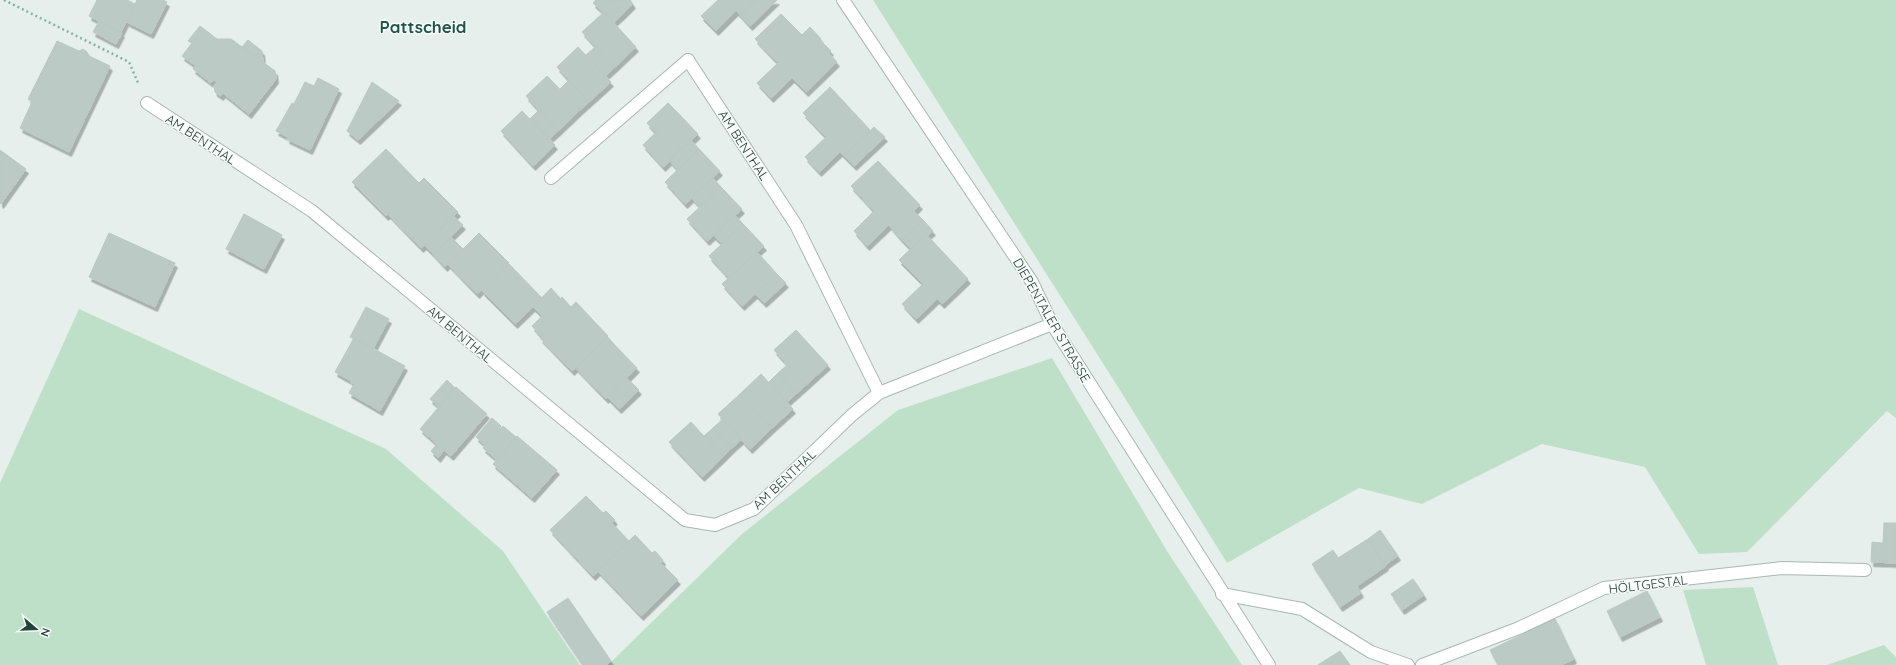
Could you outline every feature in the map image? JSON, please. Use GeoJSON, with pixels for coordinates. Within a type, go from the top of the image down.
{"type":"FeatureCollection","features":[{"type":"Feature","properties":{"kind":"street","name":"DIEPENTALER STRASSE"},"geometry":{"type":"LineString","coordinates":[[843,0],[1032,282],[1052,324],[1268,665]]}},
{"type":"Feature","properties":{"kind":"street","name":"AM BENTHAL"},"geometry":{"type":"LineString","coordinates":[[551,178],[688,60],[796,225],[879,393]]}},
{"type":"Feature","properties":{"kind":"street","name":"AM BENTHAL"},"geometry":{"type":"LineString","coordinates":[[148,103],[312,211],[685,520],[715,525],[754,509],[852,416],[879,393],[1052,324]]}},
{"type":"Feature","properties":{"kind":"street","name":"HÖLTGESTAL"},"geometry":{"type":"LineString","coordinates":[[1422,665],[1519,628],[1604,588],[1782,568],[1865,570]]}},
{"type":"Feature","properties":{"kind":"street"},"geometry":{"type":"LineString","coordinates":[[1222,594],[1302,609],[1371,652],[1408,665]]}},
{"type":"Feature","properties":{"kind":"path"},"geometry":{"type":"LineString","coordinates":[[4,0],[129,62],[148,103]]}},
{"type":"Feature","properties":{"kind":"green space"},"geometry":{"type":"Polygon","coordinates":[[[873,0],[1896,0],[1896,418],[1887,411],[1747,552],[1699,554],[1645,467],[1542,444],[1422,504],[1359,488],[1227,563],[1118,387],[873,0]]]}},
{"type":"Feature","properties":{"kind":"green space"},"geometry":{"type":"Polygon","coordinates":[[[79,309],[386,449],[503,551],[580,665],[0,665],[0,483],[79,309]]]}},
{"type":"Feature","properties":{"kind":"green space"},"geometry":{"type":"Polygon","coordinates":[[[1052,358],[1167,551],[1242,665],[608,665],[742,534],[898,410],[1052,358]]]}},
{"type":"Feature","properties":{"kind":"green space"},"geometry":{"type":"Polygon","coordinates":[[[1753,587],[1778,665],[1706,665],[1683,590],[1753,587]]]}},
{"type":"Feature","properties":{"kind":"green space"},"geometry":{"type":"Polygon","coordinates":[[[1884,645],[1896,657],[1896,665],[1827,665],[1884,645]]]}},
{"type":"Feature","properties":{"kind":"building"},"geometry":{"type":"Polygon","coordinates":[[[97,0],[127,0],[135,4],[121,32],[89,16],[97,0]]]}},
{"type":"Feature","properties":{"kind":"building"},"geometry":{"type":"Polygon","coordinates":[[[137,0],[163,0],[167,2],[151,34],[127,22],[137,0]]]}},
{"type":"Feature","properties":{"kind":"building"},"geometry":{"type":"Polygon","coordinates":[[[596,0],[610,0],[623,14],[614,22],[593,3],[596,0]]]}},
{"type":"Feature","properties":{"kind":"building"},"geometry":{"type":"Polygon","coordinates":[[[610,0],[630,0],[633,4],[623,14],[610,0]]]}},
{"type":"Feature","properties":{"kind":"building"},"geometry":{"type":"Polygon","coordinates":[[[718,0],[756,0],[740,15],[736,11],[716,31],[701,16],[718,0]]]}},
{"type":"Feature","properties":{"kind":"building"},"geometry":{"type":"Polygon","coordinates":[[[756,0],[777,0],[750,26],[740,15],[756,0]]]}},
{"type":"Feature","properties":{"kind":"building"},"geometry":{"type":"Polygon","coordinates":[[[604,12],[636,47],[615,67],[582,32],[604,12]]]}},
{"type":"Feature","properties":{"kind":"building"},"geometry":{"type":"Polygon","coordinates":[[[781,14],[802,35],[810,27],[831,51],[829,53],[837,62],[806,92],[792,78],[771,98],[757,83],[778,63],[755,39],[781,14]]]}},
{"type":"Feature","properties":{"kind":"building"},"geometry":{"type":"Polygon","coordinates":[[[99,21],[122,33],[116,44],[93,32],[99,21]]]}},
{"type":"Feature","properties":{"kind":"building"},"geometry":{"type":"Polygon","coordinates":[[[200,26],[217,39],[231,39],[275,71],[276,79],[249,114],[223,93],[221,96],[215,92],[214,85],[217,82],[214,80],[211,83],[193,69],[196,66],[182,56],[192,43],[188,41],[200,26]]]}},
{"type":"Feature","properties":{"kind":"building"},"geometry":{"type":"Polygon","coordinates":[[[248,40],[262,51],[263,62],[242,47],[248,40]]]}},
{"type":"Feature","properties":{"kind":"building"},"geometry":{"type":"Polygon","coordinates":[[[57,41],[79,51],[83,49],[89,56],[110,66],[69,152],[20,128],[32,102],[28,99],[57,41]]]}},
{"type":"Feature","properties":{"kind":"building"},"geometry":{"type":"Polygon","coordinates":[[[578,47],[611,82],[589,102],[557,67],[578,47]]]}},
{"type":"Feature","properties":{"kind":"building"},"geometry":{"type":"Polygon","coordinates":[[[595,47],[615,67],[605,76],[586,55],[595,47]]]}},
{"type":"Feature","properties":{"kind":"building"},"geometry":{"type":"Polygon","coordinates":[[[547,76],[580,110],[558,131],[526,96],[547,76]]]}},
{"type":"Feature","properties":{"kind":"building"},"geometry":{"type":"Polygon","coordinates":[[[318,78],[339,89],[310,150],[287,139],[288,137],[276,131],[292,103],[294,104],[305,82],[314,86],[318,78]]]}},
{"type":"Feature","properties":{"kind":"building"},"geometry":{"type":"Polygon","coordinates":[[[569,80],[589,102],[580,110],[560,89],[569,80]]]}},
{"type":"Feature","properties":{"kind":"building"},"geometry":{"type":"Polygon","coordinates":[[[372,82],[399,101],[358,140],[347,131],[372,82]]]}},
{"type":"Feature","properties":{"kind":"building"},"geometry":{"type":"Polygon","coordinates":[[[830,87],[871,131],[844,156],[840,152],[819,172],[805,157],[826,137],[803,113],[830,87]]]}},
{"type":"Feature","properties":{"kind":"building"},"geometry":{"type":"Polygon","coordinates":[[[668,103],[677,112],[656,133],[647,123],[668,103]]]}},
{"type":"Feature","properties":{"kind":"building"},"geometry":{"type":"Polygon","coordinates":[[[539,110],[558,131],[549,139],[530,119],[539,110]]]}},
{"type":"Feature","properties":{"kind":"building"},"geometry":{"type":"Polygon","coordinates":[[[522,111],[555,145],[533,166],[501,131],[522,111]]]}},
{"type":"Feature","properties":{"kind":"building"},"geometry":{"type":"Polygon","coordinates":[[[677,112],[698,134],[663,167],[643,145],[677,112]]]}},
{"type":"Feature","properties":{"kind":"building"},"geometry":{"type":"Polygon","coordinates":[[[874,127],[885,137],[854,166],[844,156],[874,127]]]}},
{"type":"Feature","properties":{"kind":"building"},"geometry":{"type":"Polygon","coordinates":[[[691,140],[699,149],[678,170],[669,160],[691,140]]]}},
{"type":"Feature","properties":{"kind":"building"},"geometry":{"type":"Polygon","coordinates":[[[386,149],[419,183],[386,216],[352,182],[386,149]]]}},
{"type":"Feature","properties":{"kind":"building"},"geometry":{"type":"Polygon","coordinates":[[[699,149],[720,171],[685,204],[665,182],[699,149]]]}},
{"type":"Feature","properties":{"kind":"building"},"geometry":{"type":"Polygon","coordinates":[[[0,150],[26,169],[1,204],[0,203],[0,150]]]}},
{"type":"Feature","properties":{"kind":"building"},"geometry":{"type":"Polygon","coordinates":[[[878,161],[920,205],[894,231],[889,225],[867,246],[854,231],[874,211],[851,186],[878,161]]]}},
{"type":"Feature","properties":{"kind":"building"},"geometry":{"type":"Polygon","coordinates":[[[424,178],[458,212],[421,248],[388,214],[424,178]]]}},
{"type":"Feature","properties":{"kind":"building"},"geometry":{"type":"Polygon","coordinates":[[[713,178],[721,187],[700,207],[691,197],[713,178]]]}},
{"type":"Feature","properties":{"kind":"building"},"geometry":{"type":"Polygon","coordinates":[[[721,187],[742,209],[707,241],[687,219],[721,187]]]}},
{"type":"Feature","properties":{"kind":"building"},"geometry":{"type":"Polygon","coordinates":[[[914,211],[923,220],[902,240],[894,231],[914,211]]]}},
{"type":"Feature","properties":{"kind":"building"},"geometry":{"type":"Polygon","coordinates":[[[244,214],[282,235],[264,269],[226,249],[244,214]]]}},
{"type":"Feature","properties":{"kind":"building"},"geometry":{"type":"Polygon","coordinates":[[[735,215],[743,224],[722,244],[713,235],[735,215]]]}},
{"type":"Feature","properties":{"kind":"building"},"geometry":{"type":"Polygon","coordinates":[[[453,216],[463,225],[433,254],[424,245],[453,216]]]}},
{"type":"Feature","properties":{"kind":"building"},"geometry":{"type":"Polygon","coordinates":[[[923,220],[933,231],[927,236],[926,234],[911,249],[902,240],[923,220]]]}},
{"type":"Feature","properties":{"kind":"building"},"geometry":{"type":"Polygon","coordinates":[[[743,224],[764,246],[729,278],[709,256],[743,224]]]}},
{"type":"Feature","properties":{"kind":"building"},"geometry":{"type":"Polygon","coordinates":[[[109,233],[175,263],[155,307],[89,277],[109,233]]]}},
{"type":"Feature","properties":{"kind":"building"},"geometry":{"type":"Polygon","coordinates":[[[479,233],[509,263],[477,294],[448,264],[479,233]]]}},
{"type":"Feature","properties":{"kind":"building"},"geometry":{"type":"Polygon","coordinates":[[[926,234],[968,279],[942,304],[937,299],[916,319],[902,304],[923,284],[899,260],[926,234]]]}},
{"type":"Feature","properties":{"kind":"building"},"geometry":{"type":"Polygon","coordinates":[[[451,237],[463,249],[445,267],[433,254],[451,237]]]}},
{"type":"Feature","properties":{"kind":"building"},"geometry":{"type":"Polygon","coordinates":[[[757,252],[777,274],[742,306],[722,284],[757,252]]]}},
{"type":"Feature","properties":{"kind":"building"},"geometry":{"type":"Polygon","coordinates":[[[509,264],[542,298],[515,324],[482,291],[509,264]]]}},
{"type":"Feature","properties":{"kind":"building"},"geometry":{"type":"Polygon","coordinates":[[[777,274],[786,283],[764,303],[755,294],[777,274]]]}},
{"type":"Feature","properties":{"kind":"building"},"geometry":{"type":"Polygon","coordinates":[[[551,288],[560,298],[542,316],[533,307],[551,288]]]}},
{"type":"Feature","properties":{"kind":"building"},"geometry":{"type":"Polygon","coordinates":[[[562,297],[571,307],[541,336],[532,326],[562,297]]]}},
{"type":"Feature","properties":{"kind":"building"},"geometry":{"type":"Polygon","coordinates":[[[576,302],[608,336],[572,371],[540,338],[576,302]]]}},
{"type":"Feature","properties":{"kind":"building"},"geometry":{"type":"Polygon","coordinates":[[[366,307],[389,319],[373,349],[350,337],[366,307]]]}},
{"type":"Feature","properties":{"kind":"building"},"geometry":{"type":"Polygon","coordinates":[[[796,330],[828,365],[806,385],[774,350],[796,330]]]}},
{"type":"Feature","properties":{"kind":"building"},"geometry":{"type":"Polygon","coordinates":[[[607,337],[637,368],[606,399],[576,368],[607,337]]]}},
{"type":"Feature","properties":{"kind":"building"},"geometry":{"type":"Polygon","coordinates":[[[354,338],[405,366],[380,411],[349,393],[354,384],[335,372],[354,338]]]}},
{"type":"Feature","properties":{"kind":"building"},"geometry":{"type":"Polygon","coordinates":[[[787,365],[806,385],[797,393],[778,373],[787,365]]]}},
{"type":"Feature","properties":{"kind":"building"},"geometry":{"type":"Polygon","coordinates":[[[778,373],[797,393],[787,402],[769,382],[778,373]]]}},
{"type":"Feature","properties":{"kind":"building"},"geometry":{"type":"Polygon","coordinates":[[[761,374],[793,409],[772,428],[740,394],[761,374]]]}},
{"type":"Feature","properties":{"kind":"building"},"geometry":{"type":"Polygon","coordinates":[[[627,378],[639,390],[619,409],[607,397],[627,378]]]}},
{"type":"Feature","properties":{"kind":"building"},"geometry":{"type":"Polygon","coordinates":[[[447,380],[455,388],[439,407],[430,399],[447,380]]]}},
{"type":"Feature","properties":{"kind":"building"},"geometry":{"type":"Polygon","coordinates":[[[456,387],[487,414],[451,456],[444,450],[438,458],[431,451],[437,444],[420,429],[456,387]]]}},
{"type":"Feature","properties":{"kind":"building"},"geometry":{"type":"Polygon","coordinates":[[[740,394],[772,428],[750,449],[718,414],[740,394]]]}},
{"type":"Feature","properties":{"kind":"building"},"geometry":{"type":"Polygon","coordinates":[[[492,418],[501,426],[485,445],[476,437],[492,418]]]}},
{"type":"Feature","properties":{"kind":"building"},"geometry":{"type":"Polygon","coordinates":[[[723,419],[742,439],[732,448],[713,428],[723,419]]]}},
{"type":"Feature","properties":{"kind":"building"},"geometry":{"type":"Polygon","coordinates":[[[691,422],[723,457],[702,477],[669,442],[691,422]]]}},
{"type":"Feature","properties":{"kind":"building"},"geometry":{"type":"Polygon","coordinates":[[[503,426],[516,437],[496,459],[483,448],[503,426]]]}},
{"type":"Feature","properties":{"kind":"building"},"geometry":{"type":"Polygon","coordinates":[[[713,428],[732,448],[723,457],[704,436],[713,428]]]}},
{"type":"Feature","properties":{"kind":"building"},"geometry":{"type":"Polygon","coordinates":[[[517,436],[557,470],[532,498],[493,464],[517,436]]]}},
{"type":"Feature","properties":{"kind":"building"},"geometry":{"type":"Polygon","coordinates":[[[586,496],[603,513],[606,511],[615,520],[612,523],[629,541],[593,576],[550,530],[586,496]]]}},
{"type":"Feature","properties":{"kind":"building"},"geometry":{"type":"Polygon","coordinates":[[[1884,523],[1896,523],[1896,563],[1871,562],[1872,542],[1883,543],[1884,523]]]}},
{"type":"Feature","properties":{"kind":"building"},"geometry":{"type":"Polygon","coordinates":[[[1380,530],[1398,556],[1385,565],[1368,539],[1380,530]]]}},
{"type":"Feature","properties":{"kind":"building"},"geometry":{"type":"Polygon","coordinates":[[[635,535],[652,553],[655,551],[663,560],[661,563],[678,580],[641,616],[598,571],[635,535]]]}},
{"type":"Feature","properties":{"kind":"building"},"geometry":{"type":"Polygon","coordinates":[[[1368,539],[1386,566],[1357,586],[1361,593],[1340,607],[1312,564],[1333,550],[1338,558],[1368,539]]]}},
{"type":"Feature","properties":{"kind":"building"},"geometry":{"type":"Polygon","coordinates":[[[1413,579],[1424,595],[1402,610],[1391,594],[1413,579]]]}},
{"type":"Feature","properties":{"kind":"building"},"geometry":{"type":"Polygon","coordinates":[[[1647,591],[1660,617],[1620,637],[1607,611],[1647,591]]]}},
{"type":"Feature","properties":{"kind":"building"},"geometry":{"type":"Polygon","coordinates":[[[568,598],[611,661],[607,665],[583,665],[547,612],[568,598]]]}},
{"type":"Feature","properties":{"kind":"building"},"geometry":{"type":"Polygon","coordinates":[[[1555,619],[1574,659],[1561,665],[1498,665],[1490,650],[1555,619]]]}},
{"type":"Feature","properties":{"kind":"building"},"geometry":{"type":"Polygon","coordinates":[[[1340,651],[1350,665],[1318,665],[1340,651]]]}},
{"type":"Feature","properties":{"kind":"district","name":"Pattscheid"},"geometry":{"type":"Point","coordinates":[423,27]}}]}
